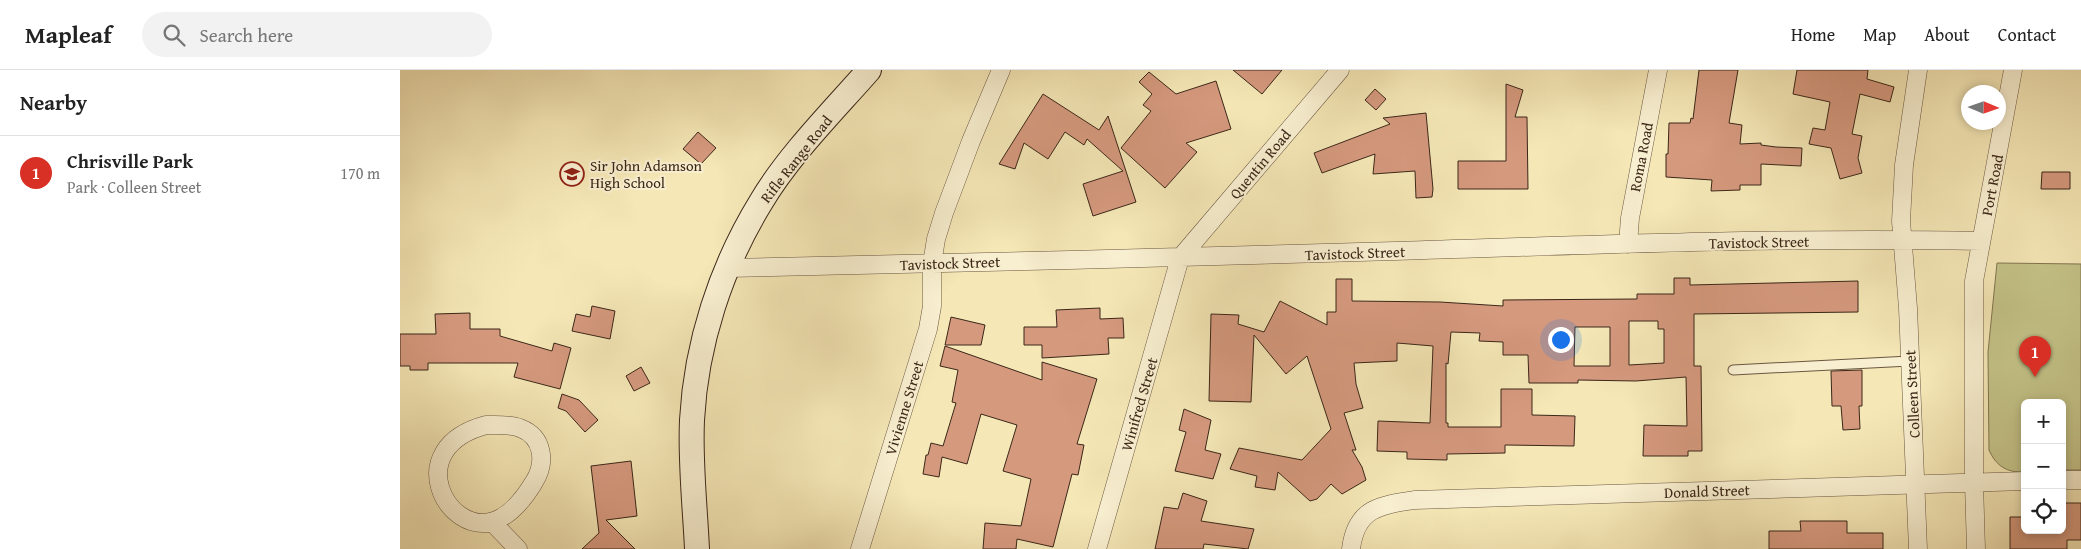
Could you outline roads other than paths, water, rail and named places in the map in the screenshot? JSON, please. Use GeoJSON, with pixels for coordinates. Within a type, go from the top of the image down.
{"type":"FeatureCollection","features":[{"type":"Feature","properties":{"kind":"main road","name":"Rifle Range Road"},"geometry":{"type":"LineString","coordinates":[[697,549],[691,457],[692,419],[699,365],[717,293],[761,201],[780,174],[869,70]]}},
{"type":"Feature","properties":{"kind":"street"},"geometry":{"type":"LineString","coordinates":[[932,264],[944,213],[1001,70]]}},
{"type":"Feature","properties":{"kind":"street","name":"Quentin Road"},"geometry":{"type":"LineString","coordinates":[[1180,258],[1340,70]]}},
{"type":"Feature","properties":{"kind":"street","name":"Roma Road"},"geometry":{"type":"LineString","coordinates":[[1628,244],[1630,218],[1658,70]]}},
{"type":"Feature","properties":{"kind":"street"},"geometry":{"type":"LineString","coordinates":[[1903,239],[1901,221],[1904,165],[1918,70]]}},
{"type":"Feature","properties":{"kind":"street","name":"Port Road"},"geometry":{"type":"LineString","coordinates":[[1981,241],[2013,70]]}},
{"type":"Feature","properties":{"kind":"street","name":"Tavistock Street"},"geometry":{"type":"LineString","coordinates":[[728,268],[1180,258],[1628,244],[1903,239],[1981,241]]}},
{"type":"Feature","properties":{"kind":"street","name":"Colleen Street"},"geometry":{"type":"LineString","coordinates":[[1903,239],[1908,308],[1918,549]]}},
{"type":"Feature","properties":{"kind":"street"},"geometry":{"type":"LineString","coordinates":[[1976,549],[1974,281],[1981,241]]}},
{"type":"Feature","properties":{"kind":"street","name":"Winifred Street"},"geometry":{"type":"LineString","coordinates":[[1097,549],[1180,258]]}},
{"type":"Feature","properties":{"kind":"street","name":"Vivienne Street"},"geometry":{"type":"LineString","coordinates":[[860,549],[928,329],[932,306],[932,264]]}},
{"type":"Feature","properties":{"kind":"street"},"geometry":{"type":"LineString","coordinates":[[492,522],[505,516],[518,503],[540,472],[542,459],[540,447],[536,439],[520,428],[486,425],[470,429],[456,436],[442,448],[434,463],[436,486],[442,500],[465,519],[477,523],[492,522],[518,549]]}},
{"type":"Feature","properties":{"kind":"street"},"geometry":{"type":"LineString","coordinates":[[2066,480],[2081,480]]}},
{"type":"Feature","properties":{"kind":"street","name":"Donald Street"},"geometry":{"type":"LineString","coordinates":[[1350,549],[1358,524],[1376,507],[1415,500],[1916,486],[2021,481]]}},
{"type":"Feature","properties":{"kind":"lane"},"geometry":{"type":"LineString","coordinates":[[1733,370],[1910,361]]}},
{"type":"Feature","properties":{"kind":"place","name":"Sir John Adamson High School"},"geometry":{"type":"Point","coordinates":[572,174]}},
{"type":"Feature","properties":{"kind":"place","name":"Chrisville Park"},"geometry":{"type":"Point","coordinates":[2035,377]}}]}
